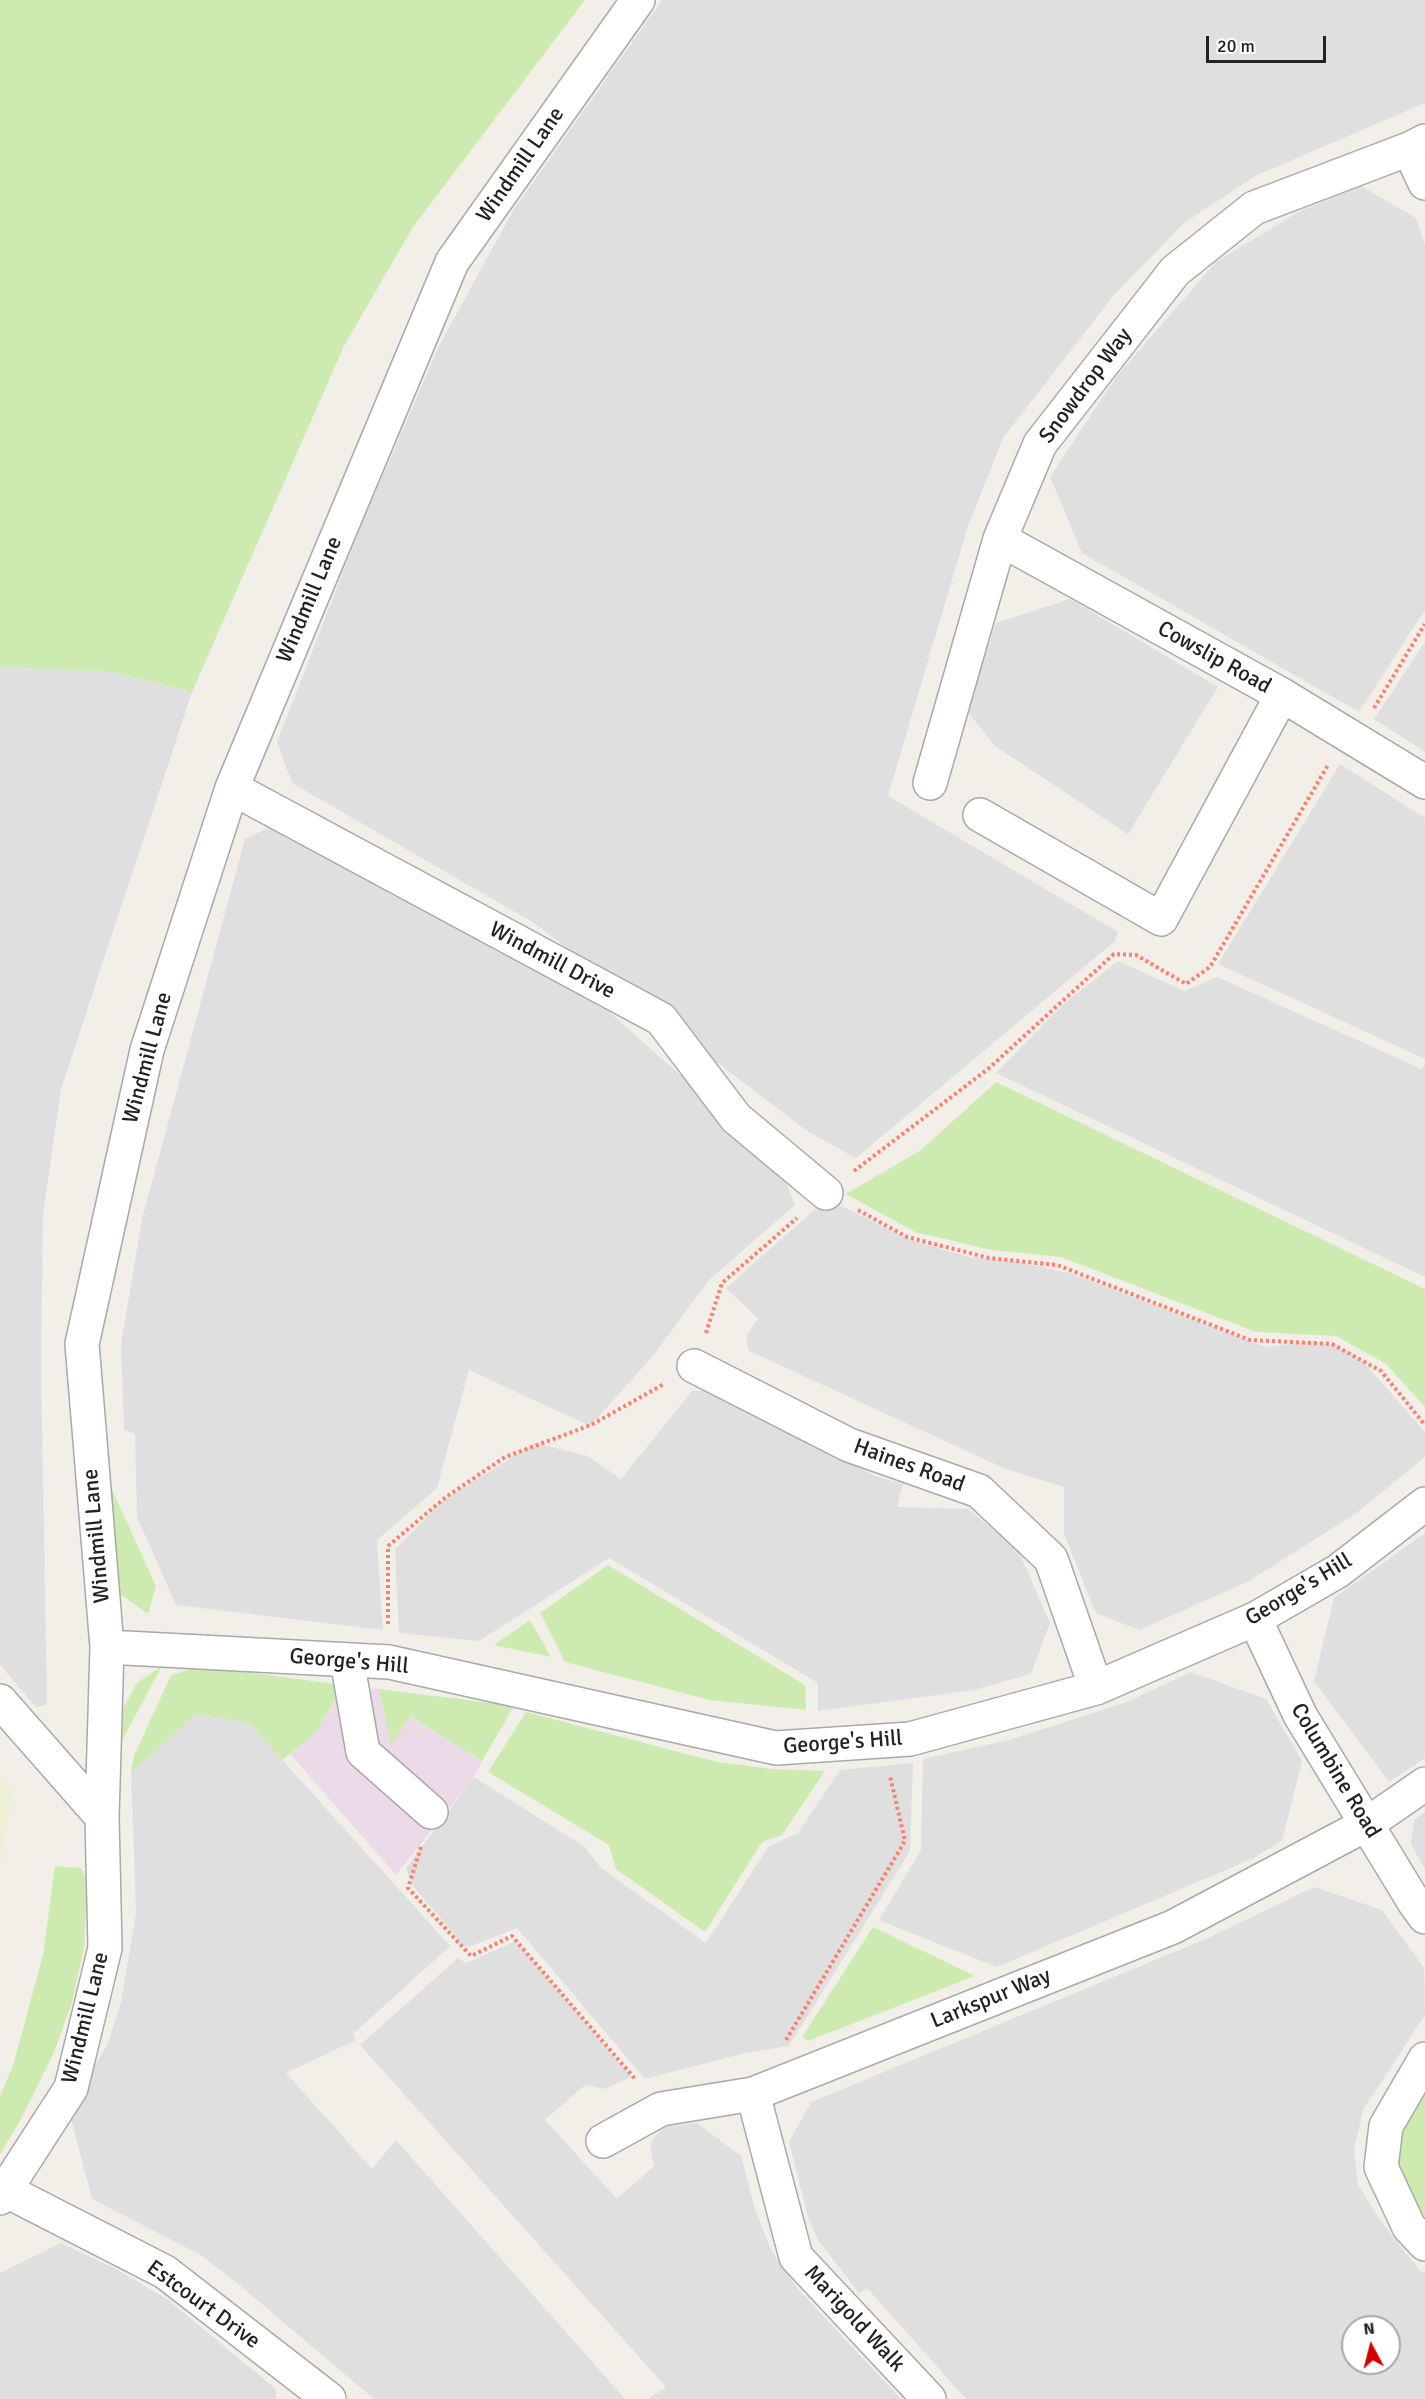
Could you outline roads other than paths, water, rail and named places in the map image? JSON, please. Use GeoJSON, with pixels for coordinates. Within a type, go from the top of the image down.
{"type":"FeatureCollection","features":[{"type":"Feature","properties":{"kind":"street","name":"Windmill Lane"},"geometry":{"type":"LineString","coordinates":[[3,2194],[71,2088],[105,1948],[102,1817],[107,1647],[82,1344],[147,1050],[232,788],[452,262],[638,0]]}},
{"type":"Feature","properties":{"kind":"street"},"geometry":{"type":"LineString","coordinates":[[1417,145],[1425,183]]}},
{"type":"Feature","properties":{"kind":"street","name":"Snowdrop Way"},"geometry":{"type":"LineString","coordinates":[[930,783],[1000,539],[1040,444],[1175,271],[1254,208],[1417,145]]}},
{"type":"Feature","properties":{"kind":"street","name":"Cowslip Road"},"geometry":{"type":"LineString","coordinates":[[1000,539],[1282,695],[1425,782]]}},
{"type":"Feature","properties":{"kind":"street"},"geometry":{"type":"LineString","coordinates":[[980,815],[1161,919],[1282,695]]}},
{"type":"Feature","properties":{"kind":"street","name":"Windmill Drive"},"geometry":{"type":"LineString","coordinates":[[232,788],[661,1019],[736,1118],[826,1193]]}},
{"type":"Feature","properties":{"kind":"street","name":"Haines Road"},"geometry":{"type":"LineString","coordinates":[[694,1366],[849,1445],[979,1491],[1051,1559],[1096,1688]]}},
{"type":"Feature","properties":{"kind":"street","name":"George's Hill"},"geometry":{"type":"LineString","coordinates":[[107,1647],[389,1662],[776,1748],[910,1739],[1096,1688],[1255,1619],[1338,1571],[1425,1504]]}},
{"type":"Feature","properties":{"kind":"street","name":"Columbine Road"},"geometry":{"type":"LineString","coordinates":[[1255,1619],[1300,1715],[1425,1917]]}},
{"type":"Feature","properties":{"kind":"street"},"geometry":{"type":"LineString","coordinates":[[347,1660],[363,1752],[431,1812]]}},
{"type":"Feature","properties":{"kind":"street"},"geometry":{"type":"LineString","coordinates":[[0,1701],[102,1817]]}},
{"type":"Feature","properties":{"kind":"street","name":"Larkspur Way"},"geometry":{"type":"LineString","coordinates":[[603,2141],[661,2109],[753,2094],[1173,1927],[1367,1824],[1425,1784]]}},
{"type":"Feature","properties":{"kind":"street"},"geometry":{"type":"LineString","coordinates":[[1425,2059],[1386,2126],[1381,2167],[1409,2227],[1425,2244]]}},
{"type":"Feature","properties":{"kind":"street","name":"Marigold Walk"},"geometry":{"type":"LineString","coordinates":[[753,2094],[796,2257],[929,2399]]}},
{"type":"Feature","properties":{"kind":"street","name":"Estcourt Drive"},"geometry":{"type":"LineString","coordinates":[[3,2194],[165,2272],[329,2399]]}}]}
